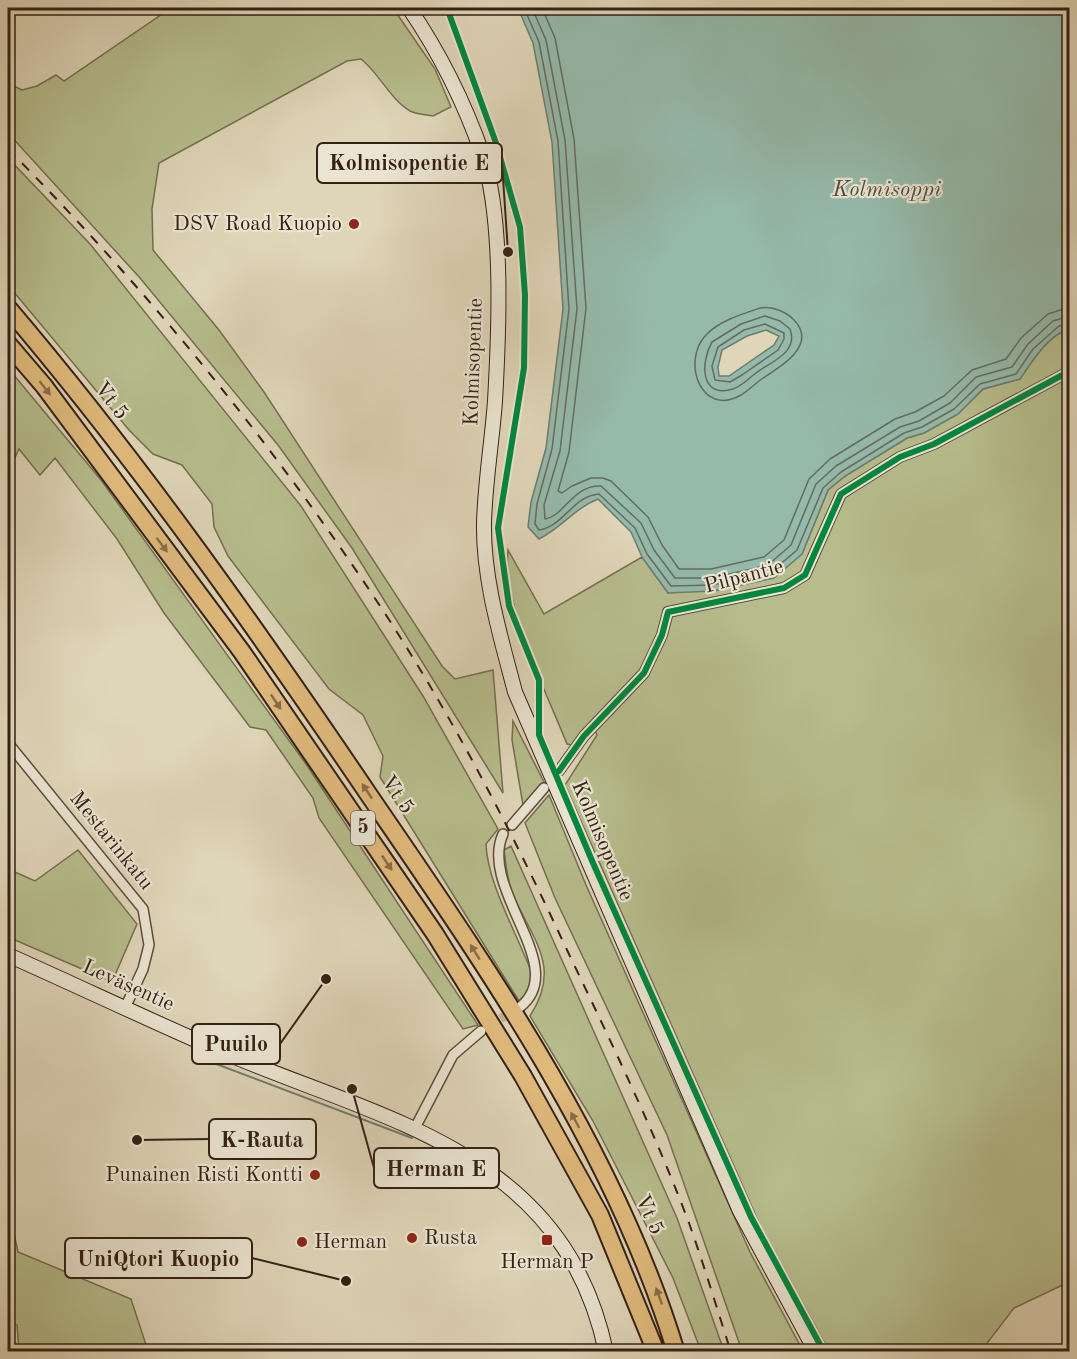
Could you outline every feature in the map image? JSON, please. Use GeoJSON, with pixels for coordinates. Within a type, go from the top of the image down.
{"type":"FeatureCollection","features":[{"type":"Feature","properties":{"kind":"highway","name":"Vt 5"},"geometry":{"type":"LineString","coordinates":[[8,308],[59,369],[263,639],[458,924],[544,1063],[620,1204],[659,1295],[676,1352]]}},
{"type":"Feature","properties":{"kind":"highway","name":"5"},"geometry":{"type":"LineString","coordinates":[[8,344],[44,386],[242,652],[435,934],[523,1076],[600,1215],[656,1352]]}},
{"type":"Feature","properties":{"kind":"main road","name":"Kolmisopentie"},"geometry":{"type":"LineString","coordinates":[[409,8],[432,42],[450,78],[482,154],[494,220],[498,284],[495,400],[484,525],[493,602],[514,692],[740,1211],[816,1352]]}},
{"type":"Feature","properties":{"kind":"main road","name":"Leväsentie"},"geometry":{"type":"LineString","coordinates":[[8,955],[223,1052],[415,1128],[492,1173],[529,1203],[547,1223],[583,1277],[606,1352]]}},
{"type":"Feature","properties":{"kind":"street","name":"Pilpantie"},"geometry":{"type":"LineString","coordinates":[[559,771],[584,736],[644,673],[662,635],[668,612],[784,588],[805,575],[841,494],[900,458],[934,444],[1070,371]]}},
{"type":"Feature","properties":{"kind":"street","name":"Mestarinkatu"},"geometry":{"type":"LineString","coordinates":[[8,743],[142,909],[149,945],[143,969],[125,1008]]}},
{"type":"Feature","properties":{"kind":"street"},"geometry":{"type":"LineString","coordinates":[[512,825],[544,788]]}},
{"type":"Feature","properties":{"kind":"street"},"geometry":{"type":"LineString","coordinates":[[503,834],[499,843],[500,872],[533,956],[537,981],[530,999],[520,1007]]}},
{"type":"Feature","properties":{"kind":"street"},"geometry":{"type":"LineString","coordinates":[[415,1128],[453,1055],[481,1031]]}},
{"type":"Feature","properties":{"kind":"shaded area"},"geometry":{"type":"Polygon","coordinates":[[[171,8],[393,8],[435,69],[451,107],[433,116],[412,112],[403,106],[361,59],[347,61],[159,163],[152,209],[153,250],[219,330],[264,392],[442,666],[455,679],[493,670],[503,793],[352,548],[278,445],[140,278],[8,133],[8,83],[22,90],[37,86],[56,75],[64,81],[171,8]]]}},
{"type":"Feature","properties":{"kind":"shaded area"},"geometry":{"type":"Polygon","coordinates":[[[8,158],[90,244],[301,506],[423,696],[498,829],[486,844],[491,875],[531,971],[530,988],[519,1001],[380,777],[383,756],[363,715],[329,689],[228,556],[214,527],[212,504],[182,465],[153,454],[129,430],[8,285],[8,158]]]}},
{"type":"Feature","properties":{"kind":"shaded area"},"geometry":{"type":"Polygon","coordinates":[[[1069,329],[1069,1282],[1014,1308],[981,1351],[829,1351],[760,1225],[565,785],[597,735],[591,722],[571,745],[567,744],[518,622],[508,572],[508,550],[544,614],[642,557],[668,593],[802,554],[828,490],[845,476],[907,438],[924,433],[958,414],[983,389],[1020,379],[1047,343],[1069,329]]]}},
{"type":"Feature","properties":{"kind":"shaded area"},"geometry":{"type":"Polygon","coordinates":[[[8,368],[101,480],[306,764],[478,1025],[463,1029],[319,818],[313,798],[266,730],[250,727],[164,613],[117,539],[55,458],[40,475],[19,449],[8,473],[8,368]]]}},
{"type":"Feature","properties":{"kind":"shaded area"},"geometry":{"type":"Polygon","coordinates":[[[513,721],[544,782],[523,805],[512,740],[513,721]]]}},
{"type":"Feature","properties":{"kind":"shaded area"},"geometry":{"type":"Polygon","coordinates":[[[549,795],[586,885],[750,1252],[803,1351],[742,1351],[667,1135],[555,898],[525,823],[549,795]]]}},
{"type":"Feature","properties":{"kind":"shaded area"},"geometry":{"type":"Polygon","coordinates":[[[511,846],[677,1218],[724,1351],[701,1351],[673,1278],[593,1121],[530,1016],[544,982],[544,967],[535,938],[510,887],[504,850],[511,846]]]}},
{"type":"Feature","properties":{"kind":"shaded area"},"geometry":{"type":"Polygon","coordinates":[[[78,850],[137,924],[112,982],[8,937],[8,869],[35,881],[78,850]]]}},
{"type":"Feature","properties":{"kind":"shaded area"},"geometry":{"type":"Polygon","coordinates":[[[8,1224],[12,1224],[18,1252],[131,1299],[148,1351],[19,1351],[17,1325],[8,1323],[8,1224]]]}},
{"type":"Feature","properties":{"kind":"water","name":"Kolmisoppi"},"geometry":{"type":"Polygon","coordinates":[[[518,8],[1060,8],[1069,13],[1069,329],[1047,343],[1020,379],[983,389],[958,414],[924,433],[907,438],[845,476],[828,490],[802,554],[774,578],[713,591],[668,593],[642,557],[631,532],[598,499],[539,539],[528,527],[531,502],[546,448],[563,309],[552,142],[533,43],[518,8]],[[766,330],[747,336],[722,350],[718,367],[719,376],[729,376],[774,345],[779,336],[766,330]]]}},
{"type":"Feature","properties":{"kind":"waterway"},"geometry":{"type":"LineString","coordinates":[[195,1056],[412,1138]]}},
{"type":"Feature","properties":{"kind":"tunnel"},"geometry":{"type":"LineString","coordinates":[[489,1026],[515,1010]]}},
{"type":"Feature","properties":{"kind":"railway"},"geometry":{"type":"LineString","coordinates":[[8,149],[110,257],[254,429],[342,550],[410,652],[482,778],[631,1085],[689,1223],[731,1352]]}},
{"type":"Feature","properties":{"kind":"cycle path"},"geometry":{"type":"LineString","coordinates":[[447,8],[496,143],[520,227],[525,295],[524,368],[498,528],[509,606],[539,680],[539,735],[593,863],[751,1217],[824,1352]]}},
{"type":"Feature","properties":{"kind":"cycle path"},"geometry":{"type":"LineString","coordinates":[[559,771],[584,736],[644,673],[662,635],[668,612],[784,588],[805,575],[841,494],[900,457],[934,444],[1070,371]]}},
{"type":"Feature","properties":{"kind":"place","name":"DSV Road Kuopio"},"geometry":{"type":"Point","coordinates":[354,224]}},
{"type":"Feature","properties":{"kind":"place","name":"Kolmisopentie E"},"geometry":{"type":"Point","coordinates":[508,252]}},
{"type":"Feature","properties":{"kind":"place","name":"Puuilo"},"geometry":{"type":"Point","coordinates":[326,979]}},
{"type":"Feature","properties":{"kind":"place","name":"Herman E"},"geometry":{"type":"Point","coordinates":[352,1089]}},
{"type":"Feature","properties":{"kind":"place","name":"K-Rauta"},"geometry":{"type":"Point","coordinates":[137,1140]}},
{"type":"Feature","properties":{"kind":"place","name":"Punainen Risti Kontti"},"geometry":{"type":"Point","coordinates":[315,1175]}},
{"type":"Feature","properties":{"kind":"place","name":"Rusta"},"geometry":{"type":"Point","coordinates":[412,1238]}},
{"type":"Feature","properties":{"kind":"place","name":"Herman P"},"geometry":{"type":"Point","coordinates":[547,1240]}},
{"type":"Feature","properties":{"kind":"place","name":"Herman"},"geometry":{"type":"Point","coordinates":[302,1242]}},
{"type":"Feature","properties":{"kind":"place","name":"UniQtori Kuopio"},"geometry":{"type":"Point","coordinates":[346,1281]}}]}
